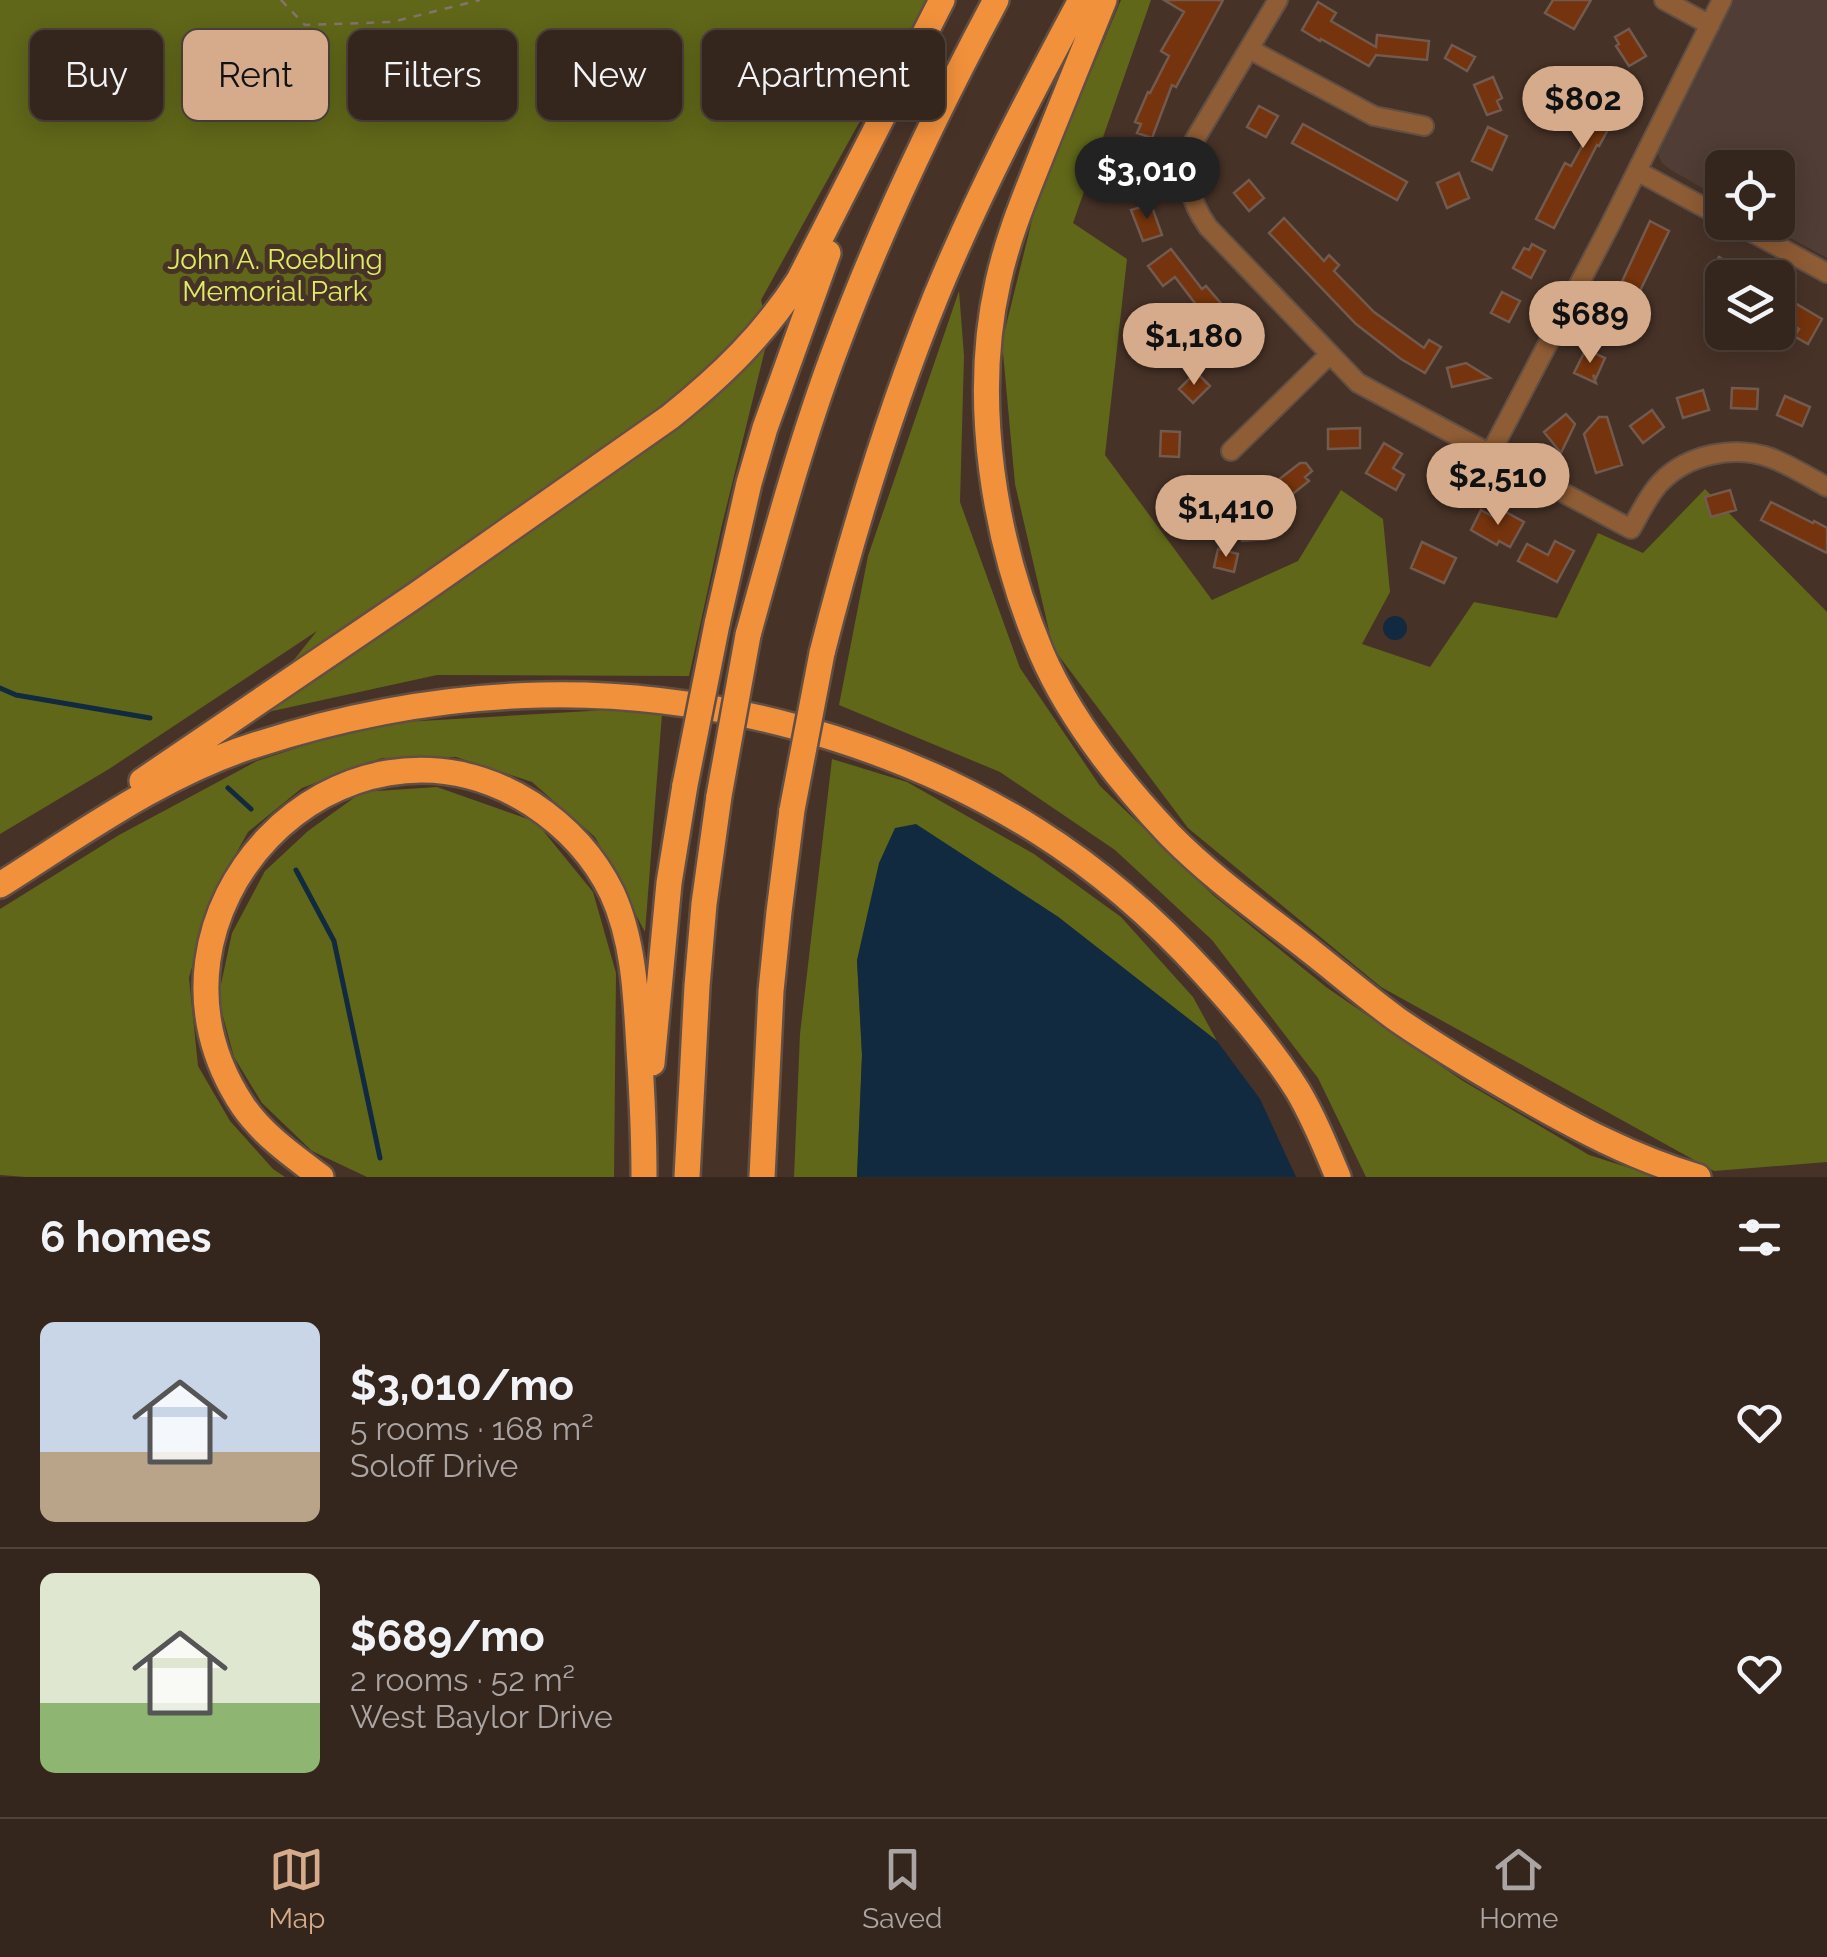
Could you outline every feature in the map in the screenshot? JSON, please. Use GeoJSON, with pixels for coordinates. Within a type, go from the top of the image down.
{"type":"FeatureCollection","features":[{"type":"Feature","properties":{"kind":"highway"},"geometry":{"type":"LineString","coordinates":[[0,885],[146,778],[416,595],[704,390],[778,312],[813,254],[942,0]]}},
{"type":"Feature","properties":{"kind":"highway"},"geometry":{"type":"LineString","coordinates":[[687,1177],[704,904],[748,636],[785,500],[837,344],[917,154],[996,0]]}},
{"type":"Feature","properties":{"kind":"highway"},"geometry":{"type":"LineString","coordinates":[[762,1177],[771,992],[792,810],[822,653],[857,521],[936,296],[1002,150],[1081,0]]}},
{"type":"Feature","properties":{"kind":"highway"},"geometry":{"type":"LineString","coordinates":[[1104,0],[1008,240],[990,329],[987,428],[994,484],[1006,542],[1041,653],[1076,716],[1132,793],[1172,837],[1232,889],[1399,1020],[1483,1074],[1600,1140],[1698,1177]]}},
{"type":"Feature","properties":{"kind":"highway"},"geometry":{"type":"LineString","coordinates":[[644,1130],[669,883],[736,532],[765,428],[868,145]]}},
{"type":"Feature","properties":{"kind":"highway"},"geometry":{"type":"LineString","coordinates":[[0,885],[164,784],[254,745],[364,716],[482,698],[587,696],[707,708],[782,723],[870,751],[978,799],[1037,831],[1140,909],[1218,987],[1268,1048],[1297,1090],[1338,1177]]}},
{"type":"Feature","properties":{"kind":"highway"},"geometry":{"type":"LineString","coordinates":[[321,1177],[281,1147],[245,1109],[230,1084],[218,1056],[206,998],[214,932],[222,903],[237,875],[256,850],[303,807],[368,778],[429,771],[462,774],[518,795],[560,824],[598,867],[613,896],[630,957],[636,997],[644,1177]]}},
{"type":"Feature","properties":{"kind":"street"},"geometry":{"type":"LineString","coordinates":[[1278,0],[1194,141],[1188,160],[1190,196],[1208,226],[1358,384],[1631,529],[1658,485],[1691,461],[1712,454],[1751,453],[1771,458],[1827,486]]}},
{"type":"Feature","properties":{"kind":"street"},"geometry":{"type":"LineString","coordinates":[[1664,0],[1710,25]]}},
{"type":"Feature","properties":{"kind":"street"},"geometry":{"type":"LineString","coordinates":[[1490,454],[1722,0]]}},
{"type":"Feature","properties":{"kind":"street"},"geometry":{"type":"LineString","coordinates":[[1248,49],[1374,116],[1424,126]]}},
{"type":"Feature","properties":{"kind":"street"},"geometry":{"type":"LineString","coordinates":[[1637,171],[1705,208]]}},
{"type":"Feature","properties":{"kind":"street"},"geometry":{"type":"LineString","coordinates":[[1769,240],[1825,268]]}},
{"type":"Feature","properties":{"kind":"street"},"geometry":{"type":"LineString","coordinates":[[1231,451],[1330,354]]}},
{"type":"Feature","properties":{"kind":"path"},"geometry":{"type":"LineString","coordinates":[[281,0],[305,25],[392,22],[480,0]]}},
{"type":"Feature","properties":{"kind":"shaded area"},"geometry":{"type":"Polygon","coordinates":[[[1729,0],[1827,0],[1827,258],[1794,240],[1795,150],[1705,150],[1705,189],[1662,163],[1658,145],[1729,0]]]}},
{"type":"Feature","properties":{"kind":"green space","name":"John A. Roebling Memorial Park"},"geometry":{"type":"Polygon","coordinates":[[[0,0],[927,0],[910,30],[702,30],[702,120],[861,120],[761,300],[769,333],[689,676],[437,675],[249,716],[317,631],[109,769],[0,834],[0,0]]]}},
{"type":"Feature","properties":{"kind":"green space"},"geometry":{"type":"Polygon","coordinates":[[[1121,0],[1151,0],[1073,223],[1127,259],[1105,455],[1212,600],[1298,561],[1341,490],[1383,519],[1390,592],[1362,644],[1430,667],[1474,602],[1557,618],[1598,533],[1643,553],[1705,489],[1827,612],[1827,1162],[1714,1171],[1381,987],[1188,828],[1053,648],[1015,484],[1002,342],[1037,200],[1121,0]]]}},
{"type":"Feature","properties":{"kind":"green space"},"geometry":{"type":"Polygon","coordinates":[[[959,291],[964,356],[960,502],[1020,668],[1100,786],[1214,896],[1326,987],[1463,1081],[1589,1155],[1658,1177],[1366,1177],[1318,1078],[1212,940],[1115,850],[1000,772],[839,705],[868,556],[959,291]]]}},
{"type":"Feature","properties":{"kind":"green space"},"geometry":{"type":"Polygon","coordinates":[[[607,710],[662,714],[645,932],[595,837],[532,782],[456,757],[382,758],[302,788],[248,832],[210,900],[189,978],[198,1066],[230,1121],[285,1177],[0,1175],[0,909],[119,835],[257,761],[370,724],[607,710]]]}},
{"type":"Feature","properties":{"kind":"green space"},"geometry":{"type":"Polygon","coordinates":[[[832,759],[907,782],[1034,854],[1121,917],[1193,997],[1217,1041],[1057,916],[857,960],[862,1055],[857,1177],[794,1177],[800,1034],[832,759]]]}},
{"type":"Feature","properties":{"kind":"green space"},"geometry":{"type":"Polygon","coordinates":[[[437,787],[536,822],[593,892],[616,973],[614,1177],[367,1177],[312,1151],[262,1103],[234,1057],[218,998],[232,933],[265,871],[308,831],[362,792],[437,787]]]}},
{"type":"Feature","properties":{"kind":"water"},"geometry":{"type":"Polygon","coordinates":[[[1395,616],[1407,628],[1395,640],[1383,628],[1395,616]]]}},
{"type":"Feature","properties":{"kind":"water"},"geometry":{"type":"Polygon","coordinates":[[[916,824],[1057,916],[1217,1041],[1260,1099],[1296,1177],[857,1177],[862,1055],[857,960],[879,863],[895,828],[916,824]]]}},
{"type":"Feature","properties":{"kind":"building"},"geometry":{"type":"Polygon","coordinates":[[[1164,0],[1223,0],[1176,87],[1172,85],[1152,138],[1137,133],[1141,124],[1135,122],[1169,56],[1161,51],[1184,12],[1164,0]]]}},
{"type":"Feature","properties":{"kind":"building"},"geometry":{"type":"Polygon","coordinates":[[[1553,0],[1591,0],[1574,29],[1545,13],[1553,0]]]}},
{"type":"Feature","properties":{"kind":"building"},"geometry":{"type":"Polygon","coordinates":[[[1318,2],[1336,13],[1331,21],[1376,47],[1377,35],[1429,41],[1427,60],[1376,55],[1369,66],[1320,41],[1302,30],[1318,2]]]}},
{"type":"Feature","properties":{"kind":"building"},"geometry":{"type":"Polygon","coordinates":[[[1629,29],[1646,56],[1629,66],[1616,46],[1619,44],[1615,37],[1629,29]]]}},
{"type":"Feature","properties":{"kind":"building"},"geometry":{"type":"Polygon","coordinates":[[[1452,45],[1475,57],[1467,71],[1445,58],[1452,45]]]}},
{"type":"Feature","properties":{"kind":"building"},"geometry":{"type":"Polygon","coordinates":[[[1617,76],[1629,81],[1611,124],[1554,228],[1536,219],[1565,163],[1571,166],[1586,139],[1580,136],[1608,79],[1614,82],[1617,76]]]}},
{"type":"Feature","properties":{"kind":"building"},"geometry":{"type":"Polygon","coordinates":[[[1493,77],[1502,98],[1497,101],[1501,110],[1487,115],[1474,85],[1493,77]]]}},
{"type":"Feature","properties":{"kind":"building"},"geometry":{"type":"Polygon","coordinates":[[[1259,106],[1278,116],[1266,137],[1247,127],[1259,106]]]}},
{"type":"Feature","properties":{"kind":"building"},"geometry":{"type":"Polygon","coordinates":[[[1303,124],[1407,182],[1397,200],[1292,143],[1303,124]]]}},
{"type":"Feature","properties":{"kind":"building"},"geometry":{"type":"Polygon","coordinates":[[[1488,127],[1507,136],[1492,170],[1472,161],[1488,127]]]}},
{"type":"Feature","properties":{"kind":"building"},"geometry":{"type":"Polygon","coordinates":[[[1127,154],[1148,155],[1148,186],[1117,186],[1117,159],[1127,159],[1127,154]]]}},
{"type":"Feature","properties":{"kind":"building"},"geometry":{"type":"Polygon","coordinates":[[[1459,173],[1469,198],[1447,208],[1437,183],[1459,173]]]}},
{"type":"Feature","properties":{"kind":"building"},"geometry":{"type":"Polygon","coordinates":[[[1249,180],[1264,198],[1249,211],[1234,193],[1249,180]]]}},
{"type":"Feature","properties":{"kind":"building"},"geometry":{"type":"Polygon","coordinates":[[[1151,204],[1162,235],[1143,241],[1131,210],[1151,204]]]}},
{"type":"Feature","properties":{"kind":"building"},"geometry":{"type":"Polygon","coordinates":[[[1284,218],[1324,261],[1329,255],[1339,265],[1334,271],[1374,312],[1424,348],[1429,340],[1441,347],[1425,373],[1356,324],[1269,233],[1284,218]]]}},
{"type":"Feature","properties":{"kind":"building"},"geometry":{"type":"Polygon","coordinates":[[[1650,221],[1669,231],[1618,336],[1601,327],[1650,221]]]}},
{"type":"Feature","properties":{"kind":"building"},"geometry":{"type":"Polygon","coordinates":[[[1532,244],[1545,251],[1531,278],[1513,268],[1524,248],[1529,250],[1532,244]]]}},
{"type":"Feature","properties":{"kind":"building"},"geometry":{"type":"Polygon","coordinates":[[[1171,249],[1202,289],[1206,286],[1242,328],[1246,325],[1260,340],[1235,363],[1221,348],[1232,338],[1212,315],[1207,319],[1175,277],[1163,286],[1148,266],[1171,249]]]}},
{"type":"Feature","properties":{"kind":"building"},"geometry":{"type":"Polygon","coordinates":[[[1502,292],[1520,301],[1509,322],[1491,313],[1502,292]]]}},
{"type":"Feature","properties":{"kind":"building"},"geometry":{"type":"Polygon","coordinates":[[[1795,303],[1822,319],[1808,344],[1795,337],[1799,329],[1795,327],[1795,303]]]}},
{"type":"Feature","properties":{"kind":"building"},"geometry":{"type":"Polygon","coordinates":[[[1586,349],[1605,358],[1596,378],[1593,375],[1596,383],[1574,373],[1586,349]]]}},
{"type":"Feature","properties":{"kind":"building"},"geometry":{"type":"Polygon","coordinates":[[[1466,363],[1490,378],[1452,387],[1447,368],[1466,363]]]}},
{"type":"Feature","properties":{"kind":"building"},"geometry":{"type":"Polygon","coordinates":[[[1196,372],[1210,386],[1193,403],[1179,389],[1196,372]]]}},
{"type":"Feature","properties":{"kind":"building"},"geometry":{"type":"Polygon","coordinates":[[[1732,388],[1758,389],[1757,409],[1731,408],[1732,388]]]}},
{"type":"Feature","properties":{"kind":"building"},"geometry":{"type":"Polygon","coordinates":[[[1703,390],[1709,410],[1683,418],[1677,398],[1703,390]]]}},
{"type":"Feature","properties":{"kind":"building"},"geometry":{"type":"Polygon","coordinates":[[[1785,396],[1810,407],[1802,426],[1777,415],[1785,396]]]}},
{"type":"Feature","properties":{"kind":"building"},"geometry":{"type":"Polygon","coordinates":[[[1652,410],[1664,427],[1643,443],[1630,426],[1652,410]]]}},
{"type":"Feature","properties":{"kind":"building"},"geometry":{"type":"Polygon","coordinates":[[[1566,414],[1575,424],[1561,453],[1544,432],[1566,414]]]}},
{"type":"Feature","properties":{"kind":"building"},"geometry":{"type":"Polygon","coordinates":[[[1599,417],[1607,417],[1622,465],[1596,473],[1584,434],[1599,417]]]}},
{"type":"Feature","properties":{"kind":"building"},"geometry":{"type":"Polygon","coordinates":[[[1360,428],[1360,448],[1328,449],[1328,429],[1360,428]]]}},
{"type":"Feature","properties":{"kind":"building"},"geometry":{"type":"Polygon","coordinates":[[[1161,431],[1180,432],[1179,457],[1160,456],[1161,431]]]}},
{"type":"Feature","properties":{"kind":"building"},"geometry":{"type":"Polygon","coordinates":[[[1384,443],[1402,454],[1393,468],[1404,475],[1396,490],[1366,473],[1384,443]]]}},
{"type":"Feature","properties":{"kind":"building"},"geometry":{"type":"Polygon","coordinates":[[[1300,463],[1306,463],[1312,471],[1305,477],[1309,481],[1290,496],[1277,481],[1300,463]]]}},
{"type":"Feature","properties":{"kind":"building"},"geometry":{"type":"Polygon","coordinates":[[[1189,476],[1216,496],[1205,511],[1178,492],[1189,476]]]}},
{"type":"Feature","properties":{"kind":"building"},"geometry":{"type":"Polygon","coordinates":[[[1730,490],[1736,510],[1711,517],[1705,497],[1730,490]]]}},
{"type":"Feature","properties":{"kind":"building"},"geometry":{"type":"Polygon","coordinates":[[[1263,496],[1267,539],[1242,541],[1239,498],[1263,496]]]}},
{"type":"Feature","properties":{"kind":"building"},"geometry":{"type":"Polygon","coordinates":[[[1771,502],[1827,528],[1827,553],[1761,520],[1771,502]]]}},
{"type":"Feature","properties":{"kind":"building"},"geometry":{"type":"Polygon","coordinates":[[[1481,510],[1497,519],[1502,510],[1524,522],[1510,547],[1499,541],[1497,545],[1471,530],[1481,510]]]}},
{"type":"Feature","properties":{"kind":"building"},"geometry":{"type":"Polygon","coordinates":[[[1555,541],[1574,551],[1557,582],[1518,561],[1527,544],[1548,555],[1555,541]]]}},
{"type":"Feature","properties":{"kind":"building"},"geometry":{"type":"Polygon","coordinates":[[[1422,542],[1456,558],[1444,583],[1411,568],[1422,542]]]}},
{"type":"Feature","properties":{"kind":"building"},"geometry":{"type":"Polygon","coordinates":[[[1218,549],[1238,554],[1234,572],[1214,567],[1218,549]]]}},
{"type":"Feature","properties":{"kind":"waterway"},"geometry":{"type":"LineString","coordinates":[[0,688],[16,695],[150,718]]}},
{"type":"Feature","properties":{"kind":"waterway"},"geometry":{"type":"LineString","coordinates":[[228,788],[251,809]]}},
{"type":"Feature","properties":{"kind":"waterway"},"geometry":{"type":"LineString","coordinates":[[296,870],[334,941],[380,1158]]}}]}
